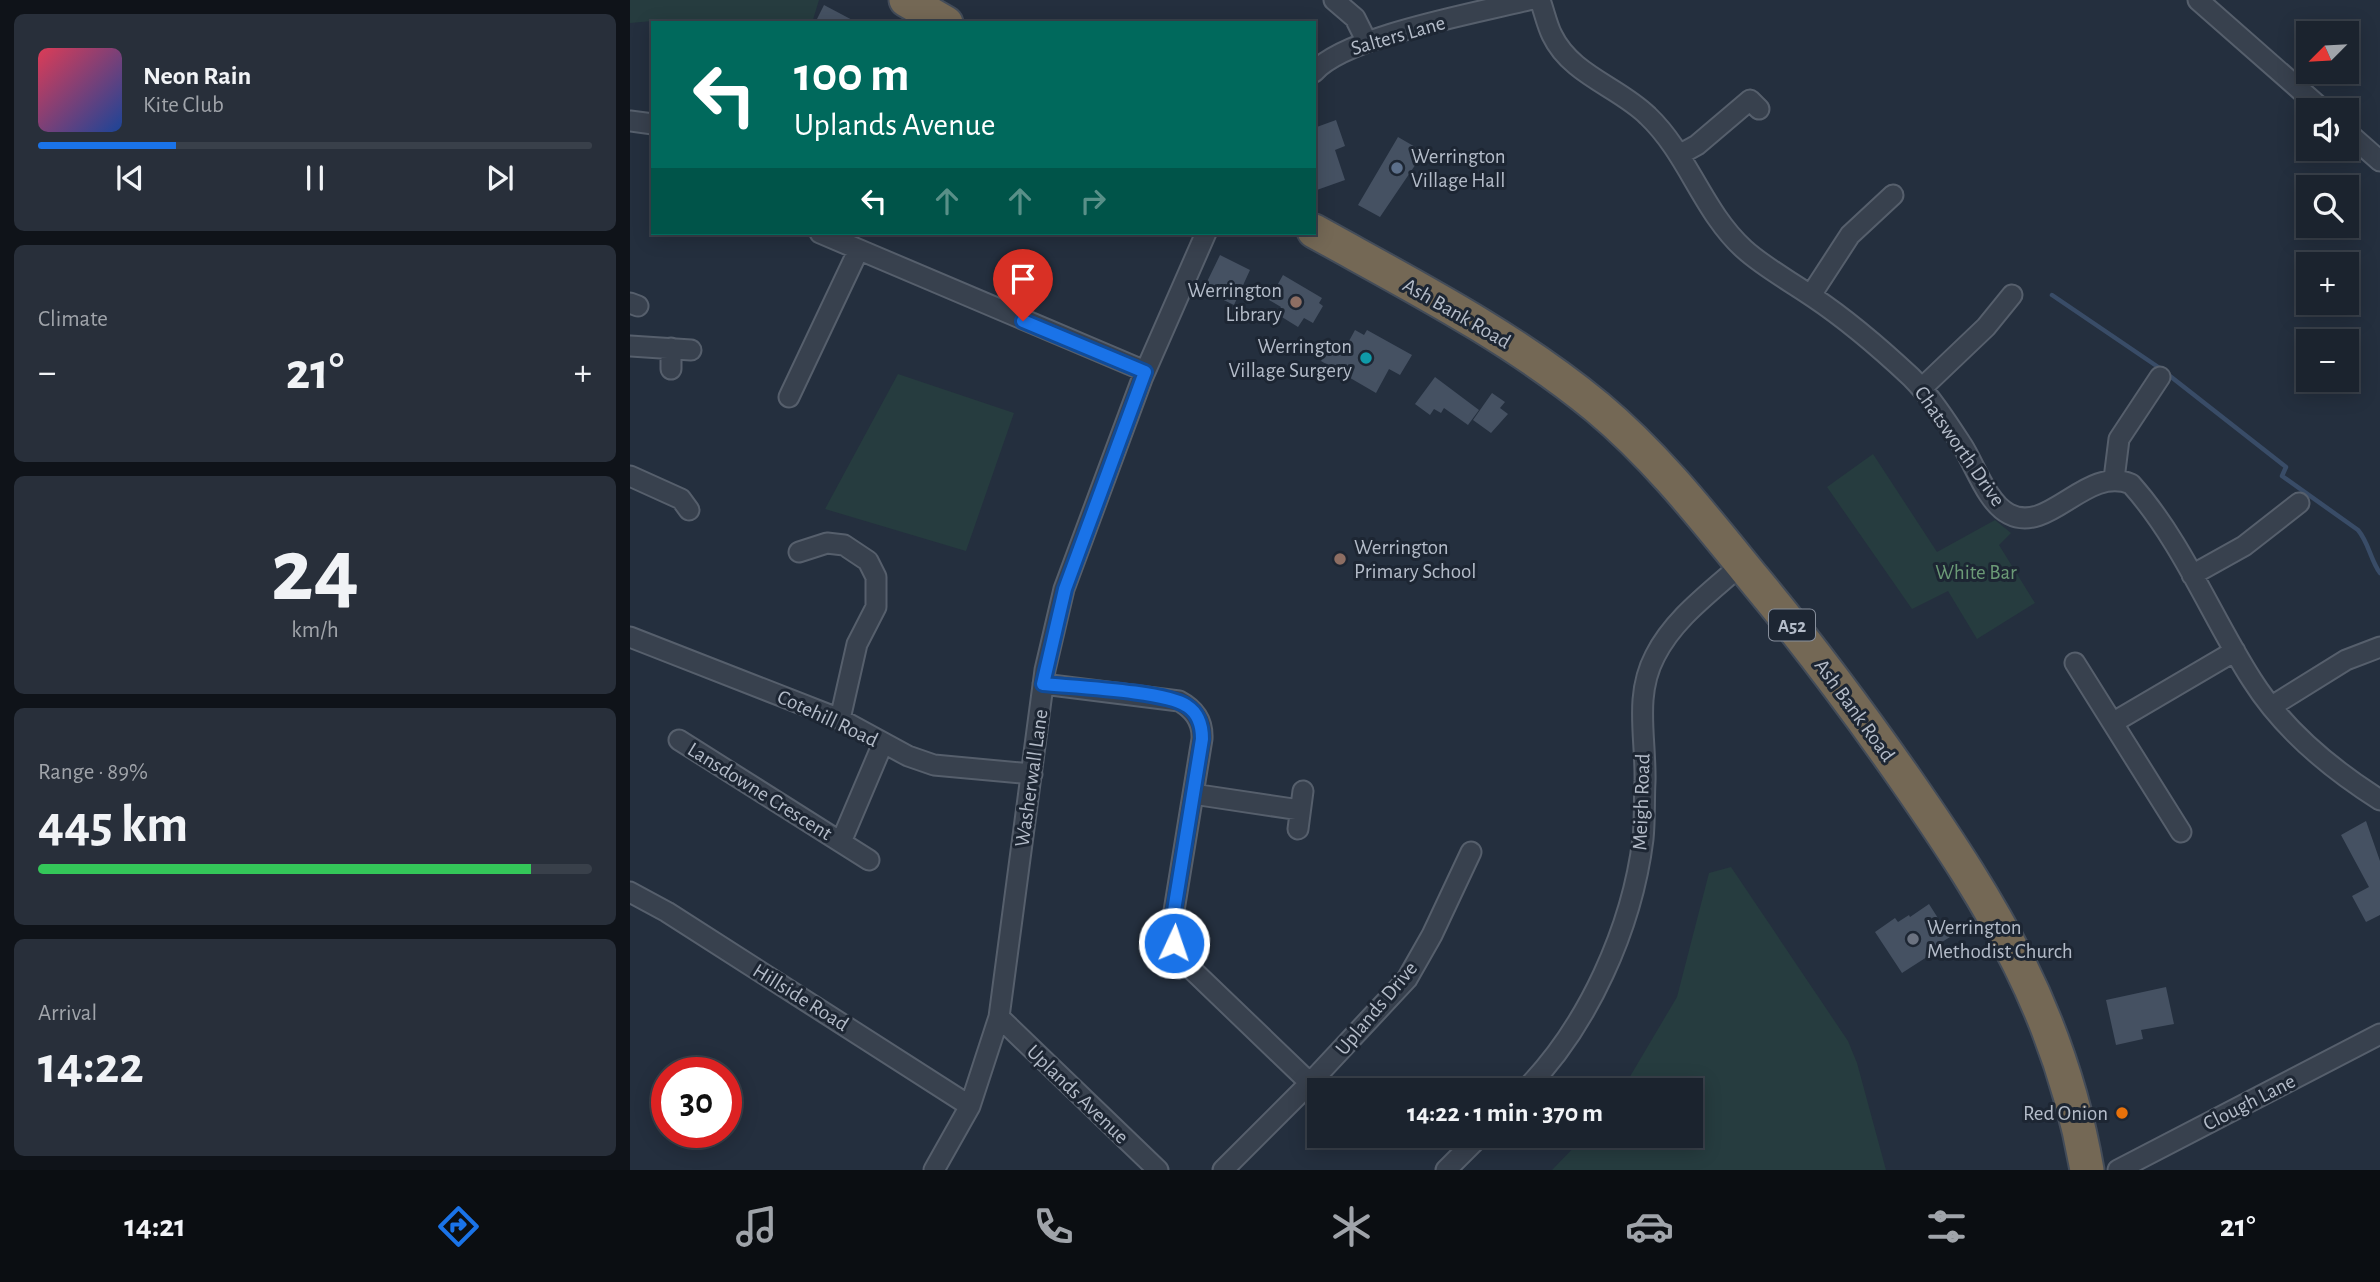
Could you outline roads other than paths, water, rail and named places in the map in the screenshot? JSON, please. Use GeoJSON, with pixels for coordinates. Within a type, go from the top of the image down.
{"type":"FeatureCollection","features":[{"type":"Feature","properties":{"kind":"highway"},"geometry":{"type":"LineString","coordinates":[[906,0],[943,21]]}},
{"type":"Feature","properties":{"kind":"highway","name":"Ash Bank Road"},"geometry":{"type":"LineString","coordinates":[[1316,232],[1534,358],[1633,438],[1702,514],[1864,721],[1969,870],[1997,917],[2040,1002],[2065,1072],[2087,1170]]}},
{"type":"Feature","properties":{"kind":"street"},"geometry":{"type":"LineString","coordinates":[[1334,0],[1355,18],[1367,42]]}},
{"type":"Feature","properties":{"kind":"street","name":"Salters Lane"},"geometry":{"type":"LineString","coordinates":[[1316,70],[1338,53],[1367,42],[1528,0]]}},
{"type":"Feature","properties":{"kind":"street","name":"Chatsworth Drive"},"geometry":{"type":"LineString","coordinates":[[1540,0],[1552,35],[1561,49],[1582,70],[1632,101],[1651,118],[1679,155],[1716,216],[1743,248],[1866,334],[1922,388],[1963,445],[1996,502],[2013,516],[2026,518],[2040,515],[2098,483],[2114,479]]}},
{"type":"Feature","properties":{"kind":"street"},"geometry":{"type":"LineString","coordinates":[[2198,0],[2309,98]]}},
{"type":"Feature","properties":{"kind":"street"},"geometry":{"type":"LineString","coordinates":[[1679,155],[1697,145],[1750,100],[1759,109]]}},
{"type":"Feature","properties":{"kind":"street"},"geometry":{"type":"LineString","coordinates":[[630,121],[651,124]]}},
{"type":"Feature","properties":{"kind":"street"},"geometry":{"type":"LineString","coordinates":[[2359,143],[2380,161]]}},
{"type":"Feature","properties":{"kind":"street"},"geometry":{"type":"LineString","coordinates":[[1811,295],[1850,235],[1893,195]]}},
{"type":"Feature","properties":{"kind":"street"},"geometry":{"type":"LineString","coordinates":[[824,235],[1145,372]]}},
{"type":"Feature","properties":{"kind":"street","name":"Washerwall Lane"},"geometry":{"type":"LineString","coordinates":[[934,1170],[970,1107],[999,1017],[1043,684],[1065,589],[1145,372],[1205,235]]}},
{"type":"Feature","properties":{"kind":"street"},"geometry":{"type":"LineString","coordinates":[[789,397],[858,251]]}},
{"type":"Feature","properties":{"kind":"street"},"geometry":{"type":"LineString","coordinates":[[1922,388],[2011,306]]}},
{"type":"Feature","properties":{"kind":"street"},"geometry":{"type":"LineString","coordinates":[[630,346],[681,349],[671,369]]}},
{"type":"Feature","properties":{"kind":"street"},"geometry":{"type":"LineString","coordinates":[[2156,391],[2119,439],[2114,479],[2131,484],[2142,496],[2192,575],[2235,651],[2272,706],[2328,764],[2380,800]]}},
{"type":"Feature","properties":{"kind":"street"},"geometry":{"type":"LineString","coordinates":[[630,476],[684,501]]}},
{"type":"Feature","properties":{"kind":"street"},"geometry":{"type":"LineString","coordinates":[[2192,575],[2294,516]]}},
{"type":"Feature","properties":{"kind":"street"},"geometry":{"type":"LineString","coordinates":[[807,544],[827,543],[852,549],[868,561],[878,586],[876,607],[856,644],[840,719]]}},
{"type":"Feature","properties":{"kind":"street","name":"Meigh Road"},"geometry":{"type":"LineString","coordinates":[[1535,1078],[1555,1054],[1591,996],[1629,903],[1643,838],[1645,776],[1641,718],[1645,683],[1654,657],[1687,613],[1742,564]]}},
{"type":"Feature","properties":{"kind":"street","name":"Cotehill Road"},"geometry":{"type":"LineString","coordinates":[[630,637],[840,719],[908,756],[934,765],[1032,774]]}},
{"type":"Feature","properties":{"kind":"street"},"geometry":{"type":"LineString","coordinates":[[2272,706],[2347,660],[2380,647]]}},
{"type":"Feature","properties":{"kind":"street"},"geometry":{"type":"LineString","coordinates":[[2114,722],[2235,651]]}},
{"type":"Feature","properties":{"kind":"street"},"geometry":{"type":"LineString","coordinates":[[2075,663],[2181,832]]}},
{"type":"Feature","properties":{"kind":"street"},"geometry":{"type":"LineString","coordinates":[[1043,684],[1166,698],[1186,705],[1198,718],[1202,731],[1172,923],[1178,952],[1190,968],[1307,1080]]}},
{"type":"Feature","properties":{"kind":"street","name":"Lansdowne Crescent"},"geometry":{"type":"LineString","coordinates":[[679,740],[869,860]]}},
{"type":"Feature","properties":{"kind":"street","name":"Lansdowne Crescent"},"geometry":{"type":"LineString","coordinates":[[841,842],[883,743]]}},
{"type":"Feature","properties":{"kind":"street"},"geometry":{"type":"LineString","coordinates":[[1193,794],[1300,810]]}},
{"type":"Feature","properties":{"kind":"street","name":"Uplands Drive"},"geometry":{"type":"LineString","coordinates":[[1315,1078],[1406,979],[1432,935],[1471,851]]}},
{"type":"Feature","properties":{"kind":"street","name":"Hillside Road"},"geometry":{"type":"LineString","coordinates":[[630,892],[667,912],[970,1107]]}},
{"type":"Feature","properties":{"kind":"street","name":"Uplands Avenue"},"geometry":{"type":"LineString","coordinates":[[999,1017],[1158,1170]]}},
{"type":"Feature","properties":{"kind":"street","name":"Clough Lane"},"geometry":{"type":"LineString","coordinates":[[2118,1170],[2380,1034]]}},
{"type":"Feature","properties":{"kind":"street"},"geometry":{"type":"LineString","coordinates":[[1223,1170],[1307,1086]]}},
{"type":"Feature","properties":{"kind":"street"},"geometry":{"type":"LineString","coordinates":[[1446,1170],[1468,1148]]}},
{"type":"Feature","properties":{"kind":"waterway"},"geometry":{"type":"LineString","coordinates":[[2052,295],[2161,369],[2286,467],[2282,476],[2358,530],[2380,573]]}},
{"type":"Feature","properties":{"kind":"place","name":"Werrington Village Hall"},"geometry":{"type":"Point","coordinates":[1397,168]}},
{"type":"Feature","properties":{"kind":"place","name":"Werrington Library"},"geometry":{"type":"Point","coordinates":[1296,302]}},
{"type":"Feature","properties":{"kind":"place","name":"Werrington Village Surgery"},"geometry":{"type":"Point","coordinates":[1366,358]}},
{"type":"Feature","properties":{"kind":"place","name":"Werrington Primary School"},"geometry":{"type":"Point","coordinates":[1340,559]}},
{"type":"Feature","properties":{"kind":"place","name":"Werrington Methodist Church"},"geometry":{"type":"Point","coordinates":[1913,939]}},
{"type":"Feature","properties":{"kind":"place","name":"Red Onion"},"geometry":{"type":"Point","coordinates":[2122,1113]}},
{"type":"Feature","properties":{"kind":"park label","name":"White Bar"},"geometry":{"type":"Point","coordinates":[1976,572]}}]}
